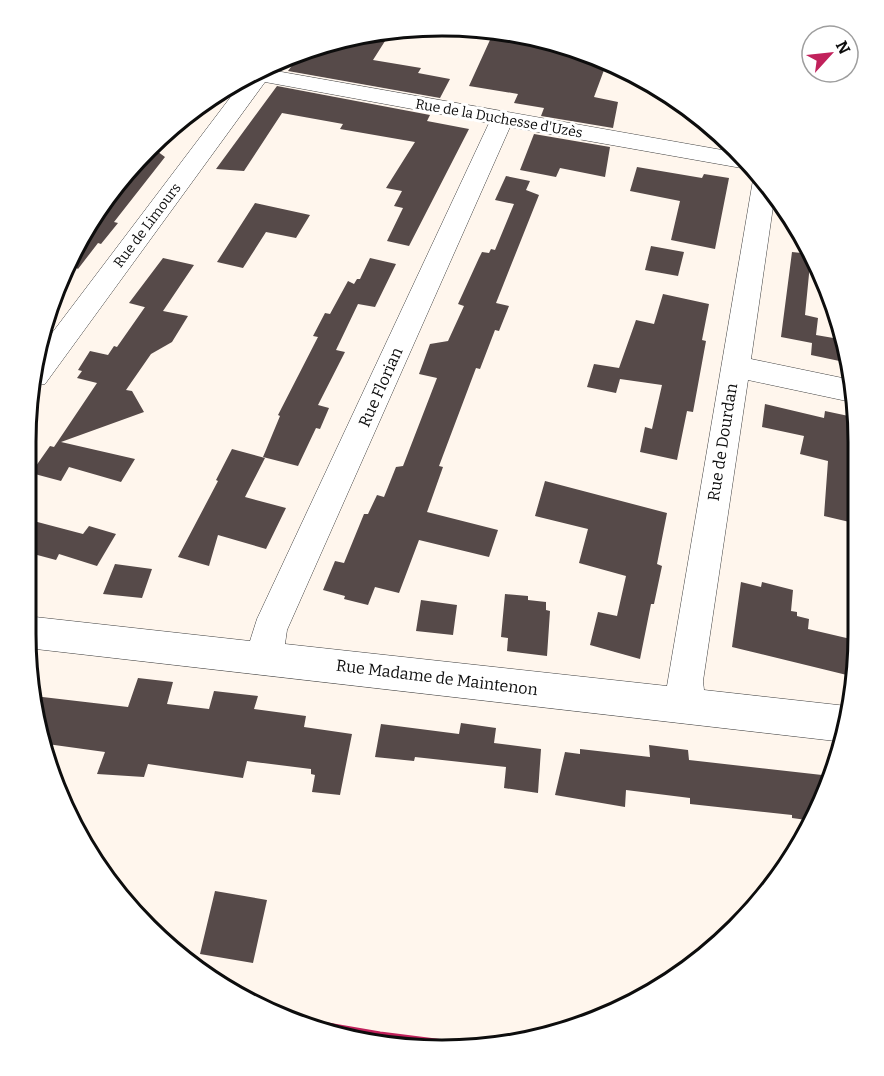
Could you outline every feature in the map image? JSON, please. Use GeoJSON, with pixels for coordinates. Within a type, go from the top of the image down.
{"type":"FeatureCollection","features":[{"type":"Feature","properties":{"kind":"street","name":"Rue de la Duchesse d'Uzès"},"geometry":{"type":"LineString","coordinates":[[266,76],[733,160]]}},
{"type":"Feature","properties":{"kind":"street","name":"Rue de Limours"},"geometry":{"type":"LineString","coordinates":[[44,364],[246,86]]}},
{"type":"Feature","properties":{"kind":"street","name":"Rue Florian"},"geometry":{"type":"LineString","coordinates":[[266,657],[269,630],[502,119]]}},
{"type":"Feature","properties":{"kind":"street","name":"Rue de Dourdan"},"geometry":{"type":"LineString","coordinates":[[686,705],[685,681],[763,193]]}},
{"type":"Feature","properties":{"kind":"street"},"geometry":{"type":"LineString","coordinates":[[734,366],[845,390]]}},
{"type":"Feature","properties":{"kind":"street","name":"Rue Madame de Maintenon"},"geometry":{"type":"LineString","coordinates":[[36,633],[266,657],[838,723]]}},
{"type":"Feature","properties":{"kind":"building"},"geometry":{"type":"Polygon","coordinates":[[[491,39],[547,50],[604,70],[594,97],[618,102],[613,128],[541,116],[544,108],[514,103],[518,94],[469,86],[491,39]]]}},
{"type":"Feature","properties":{"kind":"building"},"geometry":{"type":"Polygon","coordinates":[[[386,40],[373,60],[421,68],[418,73],[450,79],[440,98],[288,71],[292,65],[311,58],[386,40]]]}},
{"type":"Feature","properties":{"kind":"building"},"geometry":{"type":"Polygon","coordinates":[[[277,86],[430,115],[427,121],[469,129],[409,246],[387,241],[403,208],[394,206],[402,191],[386,188],[415,142],[340,129],[343,124],[282,113],[244,171],[216,169],[277,86]]]}},
{"type":"Feature","properties":{"kind":"building"},"geometry":{"type":"Polygon","coordinates":[[[534,134],[610,147],[605,177],[560,168],[556,177],[520,170],[534,134]]]}},
{"type":"Feature","properties":{"kind":"building"},"geometry":{"type":"Polygon","coordinates":[[[158,152],[165,157],[114,222],[118,223],[101,244],[98,243],[78,269],[76,267],[78,262],[104,216],[137,174],[158,152]]]}},
{"type":"Feature","properties":{"kind":"building"},"geometry":{"type":"Polygon","coordinates":[[[637,167],[702,178],[704,174],[729,178],[715,249],[671,240],[680,201],[630,191],[637,167]]]}},
{"type":"Feature","properties":{"kind":"building"},"geometry":{"type":"Polygon","coordinates":[[[506,176],[530,181],[526,190],[539,195],[496,303],[509,306],[499,331],[495,330],[480,369],[476,368],[439,466],[443,467],[427,512],[498,530],[489,557],[419,540],[399,593],[375,587],[368,605],[344,599],[345,596],[323,590],[335,561],[344,563],[364,514],[368,514],[377,495],[384,497],[396,467],[403,466],[437,378],[419,374],[430,344],[448,341],[464,306],[458,304],[479,258],[482,252],[489,253],[491,249],[495,250],[514,204],[495,200],[506,176]]]}},
{"type":"Feature","properties":{"kind":"building"},"geometry":{"type":"Polygon","coordinates":[[[255,203],[310,215],[296,238],[266,232],[243,268],[217,262],[255,203]]]}},
{"type":"Feature","properties":{"kind":"building"},"geometry":{"type":"Polygon","coordinates":[[[651,246],[684,252],[678,276],[645,270],[651,246]]]}},
{"type":"Feature","properties":{"kind":"building"},"geometry":{"type":"Polygon","coordinates":[[[792,252],[801,253],[809,270],[805,315],[818,318],[816,335],[834,338],[840,361],[811,355],[812,343],[781,337],[792,252]]]}},
{"type":"Feature","properties":{"kind":"building"},"geometry":{"type":"Polygon","coordinates":[[[163,258],[194,265],[163,311],[188,316],[172,342],[151,354],[126,390],[132,391],[144,412],[61,442],[135,459],[121,482],[69,467],[61,481],[36,474],[36,466],[50,446],[54,447],[97,383],[77,378],[82,371],[78,370],[90,351],[108,355],[114,346],[117,347],[145,307],[129,303],[163,258]]]}},
{"type":"Feature","properties":{"kind":"building"},"geometry":{"type":"Polygon","coordinates":[[[370,258],[396,264],[375,307],[358,304],[336,350],[345,352],[318,405],[329,408],[320,429],[316,428],[298,466],[263,457],[280,416],[278,415],[318,337],[313,336],[325,313],[330,314],[348,281],[354,284],[357,279],[360,279],[370,258]]]}},
{"type":"Feature","properties":{"kind":"building"},"geometry":{"type":"Polygon","coordinates":[[[663,294],[709,304],[702,340],[706,341],[693,412],[687,411],[677,460],[640,452],[645,427],[652,429],[662,385],[620,379],[616,393],[587,387],[594,364],[619,368],[636,320],[654,324],[663,294]]]}},
{"type":"Feature","properties":{"kind":"building"},"geometry":{"type":"Polygon","coordinates":[[[765,404],[824,418],[825,411],[847,416],[848,522],[824,516],[828,461],[800,454],[804,436],[762,427],[765,404]]]}},
{"type":"Feature","properties":{"kind":"building"},"geometry":{"type":"Polygon","coordinates":[[[232,449],[265,458],[245,497],[286,508],[266,549],[218,535],[209,566],[178,557],[218,481],[216,480],[232,449]]]}},
{"type":"Feature","properties":{"kind":"building"},"geometry":{"type":"Polygon","coordinates":[[[545,481],[667,513],[657,564],[662,566],[654,604],[651,604],[640,659],[590,645],[598,612],[617,616],[626,576],[579,563],[588,529],[535,516],[545,481]]]}},
{"type":"Feature","properties":{"kind":"building"},"geometry":{"type":"Polygon","coordinates":[[[36,522],[83,534],[89,526],[116,534],[97,566],[59,554],[56,560],[36,555],[36,522]]]}},
{"type":"Feature","properties":{"kind":"building"},"geometry":{"type":"Polygon","coordinates":[[[115,564],[152,569],[142,598],[103,594],[115,564]]]}},
{"type":"Feature","properties":{"kind":"building"},"geometry":{"type":"Polygon","coordinates":[[[741,582],[761,587],[762,582],[793,590],[791,611],[797,612],[797,616],[809,619],[808,629],[848,638],[846,675],[732,647],[741,582]]]}},
{"type":"Feature","properties":{"kind":"building"},"geometry":{"type":"Polygon","coordinates":[[[505,594],[528,596],[528,600],[546,602],[546,610],[550,611],[547,656],[507,651],[508,638],[501,637],[505,594]]]}},
{"type":"Feature","properties":{"kind":"building"},"geometry":{"type":"Polygon","coordinates":[[[421,600],[457,605],[453,635],[416,631],[421,600]]]}},
{"type":"Feature","properties":{"kind":"building"},"geometry":{"type":"Polygon","coordinates":[[[138,678],[173,682],[167,704],[209,709],[214,691],[258,696],[254,709],[306,716],[304,727],[352,734],[340,795],[312,792],[315,775],[311,774],[311,769],[247,761],[243,778],[148,764],[144,777],[97,774],[105,752],[52,745],[41,697],[128,707],[138,678]]]}},
{"type":"Feature","properties":{"kind":"building"},"geometry":{"type":"Polygon","coordinates":[[[461,723],[496,728],[494,743],[541,749],[538,793],[504,788],[506,767],[415,757],[414,761],[375,757],[381,724],[459,734],[461,723]]]}},
{"type":"Feature","properties":{"kind":"building"},"geometry":{"type":"Polygon","coordinates":[[[649,745],[688,750],[689,760],[822,775],[803,820],[792,818],[792,815],[690,804],[690,798],[626,790],[625,807],[555,795],[565,752],[580,754],[580,749],[650,757],[649,745]]]}},
{"type":"Feature","properties":{"kind":"building"},"geometry":{"type":"Polygon","coordinates":[[[215,891],[267,900],[253,963],[200,954],[215,891]]]}},
{"type":"Feature","properties":{"kind":"railway"},"geometry":{"type":"LineString","coordinates":[[347,1028],[421,1039]]}}]}
